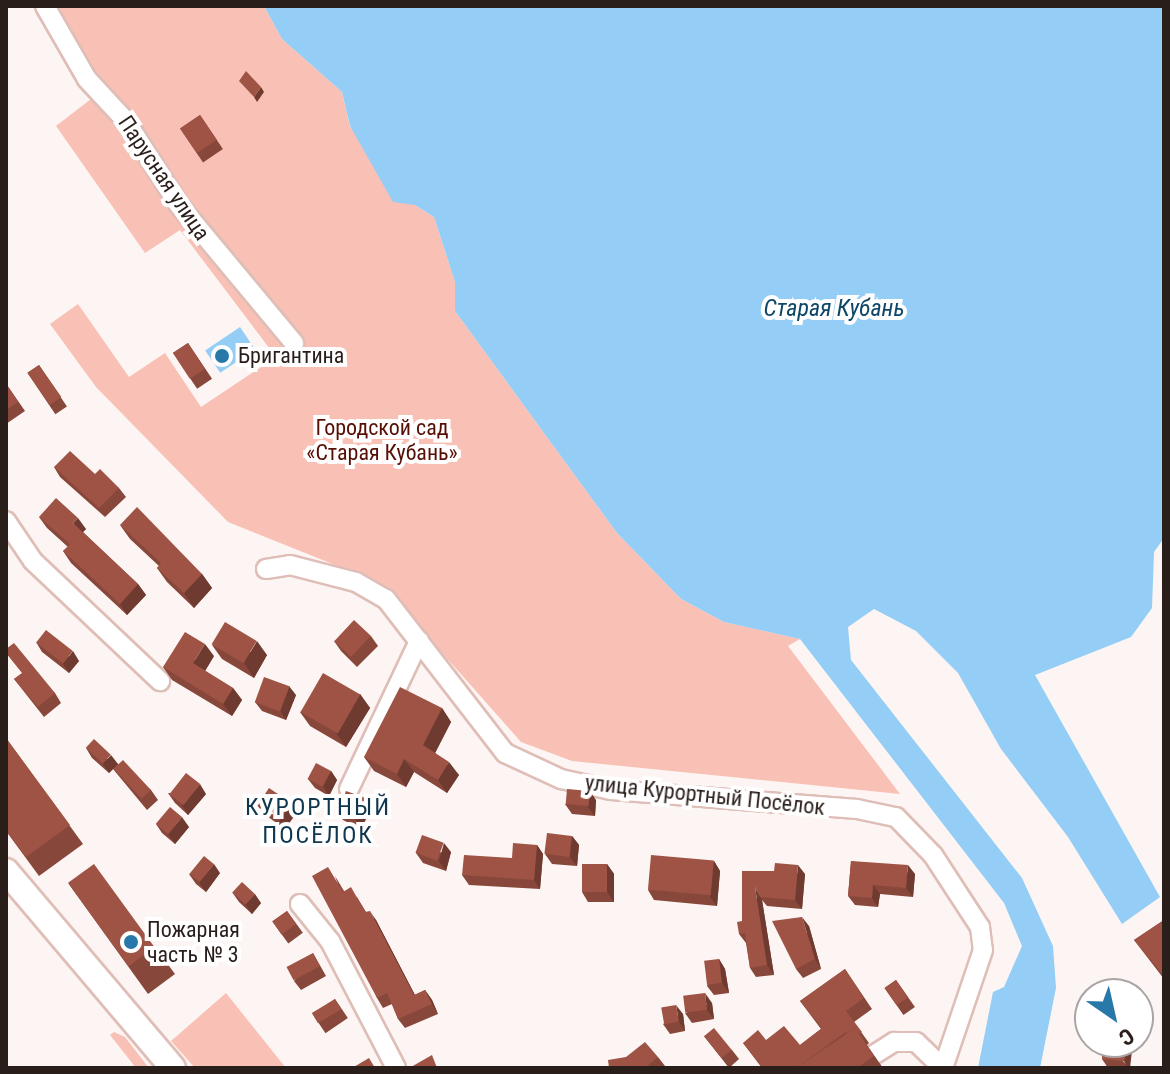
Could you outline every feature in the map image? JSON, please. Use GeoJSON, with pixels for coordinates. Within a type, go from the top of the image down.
{"type":"FeatureCollection","features":[{"type":"Feature","properties":{"kind":"street","name":"Парусная улица"},"geometry":{"type":"LineString","coordinates":[[45,6],[87,79],[126,121],[184,212],[294,343]]}},
{"type":"Feature","properties":{"kind":"street"},"geometry":{"type":"LineString","coordinates":[[6,521],[33,561],[160,681]]}},
{"type":"Feature","properties":{"kind":"street","name":"улица Курортный Посёлок"},"geometry":{"type":"LineString","coordinates":[[266,569],[290,565],[356,582],[386,599],[505,753],[561,779],[611,790],[857,809],[896,817],[933,855],[980,927],[983,950],[943,1068]]}},
{"type":"Feature","properties":{"kind":"street"},"geometry":{"type":"LineString","coordinates":[[349,789],[419,641]]}},
{"type":"Feature","properties":{"kind":"street"},"geometry":{"type":"LineString","coordinates":[[6,871],[173,1068]]}},
{"type":"Feature","properties":{"kind":"street"},"geometry":{"type":"LineString","coordinates":[[300,904],[330,941],[396,1068]]}},
{"type":"Feature","properties":{"kind":"street"},"geometry":{"type":"LineString","coordinates":[[853,1068],[894,1042],[916,1042],[943,1068]]}},
{"type":"Feature","properties":{"kind":"green space","name":"Городской сад «Старая Кубань»"},"geometry":{"type":"Polygon","coordinates":[[[54,6],[264,6],[282,39],[342,92],[350,127],[415,205],[434,217],[455,282],[455,311],[617,533],[681,599],[724,622],[800,639],[788,646],[900,794],[572,761],[521,742],[380,583],[228,522],[96,387],[50,324],[78,304],[129,377],[165,353],[201,407],[276,357],[180,230],[145,253],[56,126],[100,92],[54,6]]]}},
{"type":"Feature","properties":{"kind":"green space"},"geometry":{"type":"Polygon","coordinates":[[[226,993],[286,1068],[195,1068],[171,1041],[226,993]]]}},
{"type":"Feature","properties":{"kind":"green space"},"geometry":{"type":"Polygon","coordinates":[[[114,1032],[125,1037],[149,1068],[136,1068],[110,1035],[114,1032]]]}},
{"type":"Feature","properties":{"kind":"water","name":"Старая Кубань"},"geometry":{"type":"Polygon","coordinates":[[[264,6],[1164,6],[1164,538],[1154,552],[1152,608],[1131,637],[1035,675],[1160,897],[1122,924],[1068,837],[1001,749],[958,673],[916,631],[874,609],[848,627],[851,660],[1022,878],[1053,946],[1056,988],[1040,1068],[978,1068],[993,992],[1004,987],[1022,946],[1004,903],[800,639],[724,622],[681,599],[617,533],[455,311],[455,282],[434,217],[415,205],[393,202],[350,126],[342,92],[282,39],[264,6]]]}},
{"type":"Feature","properties":{"kind":"water"},"geometry":{"type":"Polygon","coordinates":[[[240,327],[255,349],[220,373],[205,350],[240,327]]]}},
{"type":"Feature","properties":{"kind":"building"},"geometry":{"type":"Polygon","coordinates":[[[246,71],[261,87],[254,97],[239,81],[246,71]]]}},
{"type":"Feature","properties":{"kind":"building"},"geometry":{"type":"Polygon","coordinates":[[[200,115],[217,140],[197,153],[180,128],[200,115]]]}},
{"type":"Feature","properties":{"kind":"building"},"geometry":{"type":"Polygon","coordinates":[[[188,343],[205,369],[190,379],[173,353],[188,343]]]}},
{"type":"Feature","properties":{"kind":"building"},"geometry":{"type":"Polygon","coordinates":[[[39,365],[61,397],[50,405],[28,373],[39,365]]]}},
{"type":"Feature","properties":{"kind":"building"},"geometry":{"type":"Polygon","coordinates":[[[6,386],[18,402],[6,410],[6,386]]]}},
{"type":"Feature","properties":{"kind":"building"},"geometry":{"type":"Polygon","coordinates":[[[70,451],[95,474],[100,469],[119,488],[99,508],[54,467],[70,451]]]}},
{"type":"Feature","properties":{"kind":"building"},"geometry":{"type":"Polygon","coordinates":[[[56,498],[78,518],[73,523],[138,584],[120,604],[63,551],[70,544],[39,517],[56,498]]]}},
{"type":"Feature","properties":{"kind":"building"},"geometry":{"type":"Polygon","coordinates":[[[137,507],[202,574],[184,593],[157,568],[161,563],[120,525],[137,507]]]}},
{"type":"Feature","properties":{"kind":"building"},"geometry":{"type":"Polygon","coordinates":[[[354,620],[371,636],[351,657],[334,641],[354,620]]]}},
{"type":"Feature","properties":{"kind":"building"},"geometry":{"type":"Polygon","coordinates":[[[225,622],[257,641],[243,663],[212,644],[225,622]]]}},
{"type":"Feature","properties":{"kind":"building"},"geometry":{"type":"Polygon","coordinates":[[[46,630],[73,651],[63,664],[36,643],[46,630]]]}},
{"type":"Feature","properties":{"kind":"building"},"geometry":{"type":"Polygon","coordinates":[[[185,632],[205,644],[193,663],[233,688],[223,704],[163,667],[185,632]]]}},
{"type":"Feature","properties":{"kind":"building"},"geometry":{"type":"Polygon","coordinates":[[[14,643],[55,693],[38,707],[14,679],[22,673],[6,649],[14,643]]]}},
{"type":"Feature","properties":{"kind":"building"},"geometry":{"type":"Polygon","coordinates":[[[323,673],[360,694],[338,733],[300,712],[323,673]]]}},
{"type":"Feature","properties":{"kind":"building"},"geometry":{"type":"Polygon","coordinates":[[[264,677],[289,686],[280,712],[255,702],[264,677]]]}},
{"type":"Feature","properties":{"kind":"building"},"geometry":{"type":"Polygon","coordinates":[[[400,687],[442,708],[423,745],[449,762],[438,780],[404,759],[397,774],[364,757],[400,687]]]}},
{"type":"Feature","properties":{"kind":"building"},"geometry":{"type":"Polygon","coordinates":[[[6,738],[70,825],[26,857],[6,830],[6,738]]]}},
{"type":"Feature","properties":{"kind":"building"},"geometry":{"type":"Polygon","coordinates":[[[94,739],[111,755],[103,763],[86,748],[94,739]]]}},
{"type":"Feature","properties":{"kind":"building"},"geometry":{"type":"Polygon","coordinates":[[[123,760],[151,790],[141,799],[113,769],[123,760]]]}},
{"type":"Feature","properties":{"kind":"building"},"geometry":{"type":"Polygon","coordinates":[[[316,763],[331,771],[323,787],[308,779],[316,763]]]}},
{"type":"Feature","properties":{"kind":"building"},"geometry":{"type":"Polygon","coordinates":[[[186,773],[200,784],[184,805],[169,794],[186,773]]]}},
{"type":"Feature","properties":{"kind":"building"},"geometry":{"type":"Polygon","coordinates":[[[269,788],[291,803],[280,821],[257,805],[269,788]]]}},
{"type":"Feature","properties":{"kind":"building"},"geometry":{"type":"Polygon","coordinates":[[[567,789],[590,791],[589,806],[566,804],[567,789]]]}},
{"type":"Feature","properties":{"kind":"building"},"geometry":{"type":"Polygon","coordinates":[[[346,791],[365,798],[358,818],[339,811],[346,791]]]}},
{"type":"Feature","properties":{"kind":"building"},"geometry":{"type":"Polygon","coordinates":[[[170,807],[182,817],[168,834],[156,824],[170,807]]]}},
{"type":"Feature","properties":{"kind":"building"},"geometry":{"type":"Polygon","coordinates":[[[547,833],[572,836],[569,857],[544,854],[547,833]]]}},
{"type":"Feature","properties":{"kind":"building"},"geometry":{"type":"Polygon","coordinates":[[[422,835],[444,843],[437,861],[416,853],[422,835]]]}},
{"type":"Feature","properties":{"kind":"building"},"geometry":{"type":"Polygon","coordinates":[[[513,843],[537,845],[534,880],[462,875],[464,855],[512,858],[513,843]]]}},
{"type":"Feature","properties":{"kind":"building"},"geometry":{"type":"Polygon","coordinates":[[[651,855],[714,860],[711,895],[648,890],[651,855]]]}},
{"type":"Feature","properties":{"kind":"building"},"geometry":{"type":"Polygon","coordinates":[[[204,856],[214,864],[200,882],[190,874],[204,856]]]}},
{"type":"Feature","properties":{"kind":"building"},"geometry":{"type":"Polygon","coordinates":[[[851,861],[908,865],[906,888],[873,885],[872,898],[848,896],[851,861]]]}},
{"type":"Feature","properties":{"kind":"building"},"geometry":{"type":"Polygon","coordinates":[[[775,863],[798,865],[795,900],[760,897],[755,887],[767,965],[750,968],[745,933],[739,934],[737,922],[742,921],[742,871],[774,871],[775,863]]]}},
{"type":"Feature","properties":{"kind":"building","name":"Пожарная часть № 3"},"geometry":{"type":"Polygon","coordinates":[[[94,864],[155,947],[129,966],[68,883],[94,864]]]}},
{"type":"Feature","properties":{"kind":"building"},"geometry":{"type":"Polygon","coordinates":[[[582,864],[607,864],[607,892],[582,892],[582,864]]]}},
{"type":"Feature","properties":{"kind":"building"},"geometry":{"type":"Polygon","coordinates":[[[328,867],[343,892],[351,887],[365,912],[370,911],[414,995],[425,990],[432,1004],[398,1019],[387,993],[377,998],[312,876],[328,867]]]}},
{"type":"Feature","properties":{"kind":"building"},"geometry":{"type":"Polygon","coordinates":[[[242,882],[255,894],[246,905],[232,892],[242,882]]]}},
{"type":"Feature","properties":{"kind":"building"},"geometry":{"type":"Polygon","coordinates":[[[287,911],[296,924],[281,934],[272,921],[287,911]]]}},
{"type":"Feature","properties":{"kind":"building"},"geometry":{"type":"Polygon","coordinates":[[[802,917],[815,959],[796,969],[772,921],[802,917]]]}},
{"type":"Feature","properties":{"kind":"building"},"geometry":{"type":"Polygon","coordinates":[[[1164,920],[1164,976],[1134,940],[1164,920]]]}},
{"type":"Feature","properties":{"kind":"building"},"geometry":{"type":"Polygon","coordinates":[[[313,953],[320,966],[294,980],[287,967],[313,953]]]}},
{"type":"Feature","properties":{"kind":"building"},"geometry":{"type":"Polygon","coordinates":[[[719,959],[722,983],[707,985],[704,961],[719,959]]]}},
{"type":"Feature","properties":{"kind":"building"},"geometry":{"type":"Polygon","coordinates":[[[845,969],[864,998],[846,1011],[862,1032],[859,1034],[855,1028],[846,1032],[796,1068],[763,1068],[743,1043],[758,1030],[766,1040],[784,1026],[800,1045],[822,1028],[800,1001],[845,969]]]}},
{"type":"Feature","properties":{"kind":"building"},"geometry":{"type":"Polygon","coordinates":[[[896,980],[908,997],[897,1005],[885,988],[896,980]]]}},
{"type":"Feature","properties":{"kind":"building"},"geometry":{"type":"Polygon","coordinates":[[[705,993],[707,1010],[685,1013],[683,996],[705,993]]]}},
{"type":"Feature","properties":{"kind":"building"},"geometry":{"type":"Polygon","coordinates":[[[335,999],[341,1009],[318,1023],[312,1013],[335,999]]]}},
{"type":"Feature","properties":{"kind":"building"},"geometry":{"type":"Polygon","coordinates":[[[676,1005],[679,1022],[664,1024],[661,1008],[676,1005]]]}},
{"type":"Feature","properties":{"kind":"building"},"geometry":{"type":"Polygon","coordinates":[[[714,1028],[732,1050],[722,1058],[704,1036],[714,1028]]]}},
{"type":"Feature","properties":{"kind":"building"},"geometry":{"type":"Polygon","coordinates":[[[855,1028],[874,1056],[857,1068],[796,1068],[855,1028]]]}},
{"type":"Feature","properties":{"kind":"building"},"geometry":{"type":"Polygon","coordinates":[[[645,1042],[658,1057],[645,1068],[609,1068],[608,1060],[626,1057],[645,1042]]]}},
{"type":"Feature","properties":{"kind":"building"},"geometry":{"type":"Polygon","coordinates":[[[432,1055],[437,1068],[411,1067],[432,1055]]]}},
{"type":"Feature","properties":{"kind":"building"},"geometry":{"type":"Polygon","coordinates":[[[369,1058],[375,1068],[352,1068],[369,1058]]]}},
{"type":"Feature","properties":{"kind":"building"},"geometry":{"type":"Polygon","coordinates":[[[1102,1058],[1124,1058],[1124,1061],[1102,1058]]]}},
{"type":"Feature","properties":{"kind":"place","name":"Бригантина"},"geometry":{"type":"Point","coordinates":[222,356]}},
{"type":"Feature","properties":{"kind":"place","name":"Пожарная часть № 3"},"geometry":{"type":"Point","coordinates":[131,942]}},
{"type":"Feature","properties":{"kind":"district","name":"КУРОРТНЫЙ ПОСЁЛОК"},"geometry":{"type":"Point","coordinates":[318,822]}}]}
